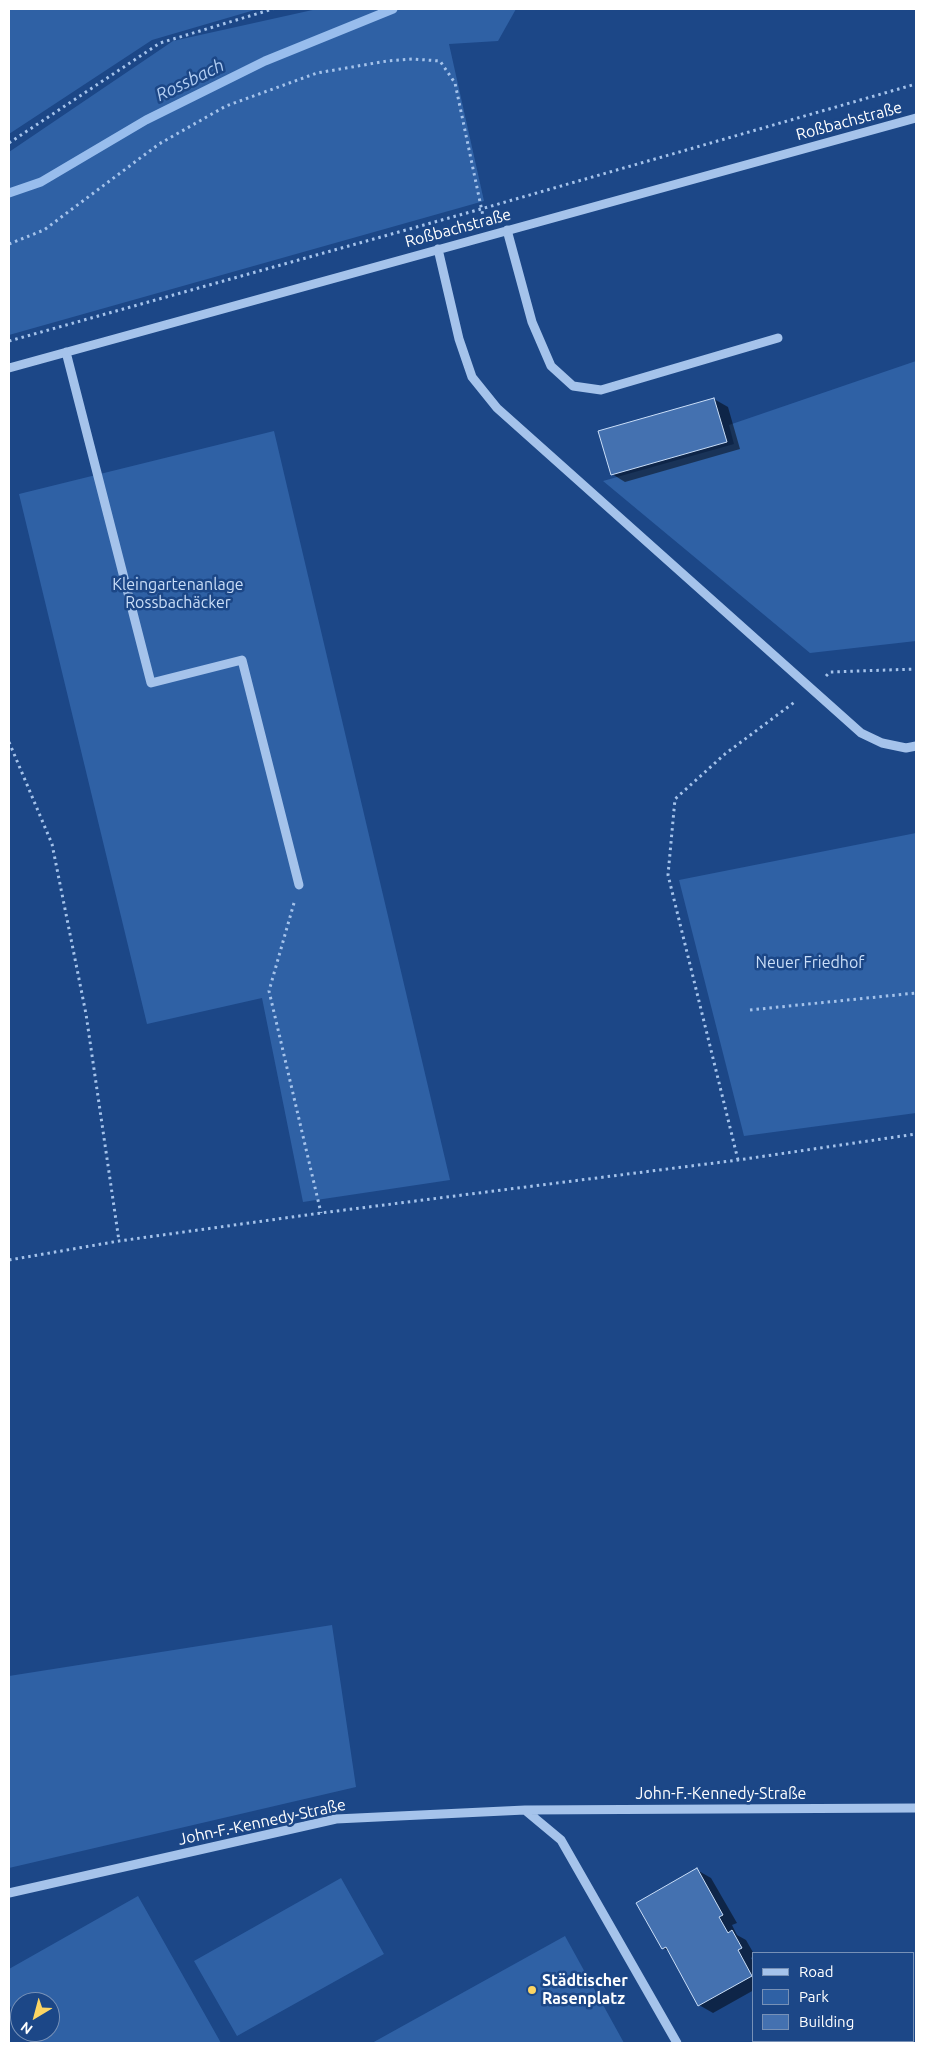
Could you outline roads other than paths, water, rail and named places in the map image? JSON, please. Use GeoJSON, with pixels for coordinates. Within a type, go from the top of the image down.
{"type":"FeatureCollection","features":[{"type":"Feature","properties":{"kind":"street","name":"Roßbachstraße"},"geometry":{"type":"LineString","coordinates":[[9,368],[916,118]]}},
{"type":"Feature","properties":{"kind":"street"},"geometry":{"type":"LineString","coordinates":[[508,230],[532,322],[551,366],[573,386],[601,390],[778,338]]}},
{"type":"Feature","properties":{"kind":"street"},"geometry":{"type":"LineString","coordinates":[[438,249],[459,339],[472,377],[497,408],[860,733],[882,743],[906,748],[916,746]]}},
{"type":"Feature","properties":{"kind":"street"},"geometry":{"type":"LineString","coordinates":[[66,352],[151,683],[242,660],[299,885]]}},
{"type":"Feature","properties":{"kind":"street","name":"John-F.-Kennedy-Straße"},"geometry":{"type":"LineString","coordinates":[[9,1892],[336,1819],[525,1810],[916,1808]]}},
{"type":"Feature","properties":{"kind":"street"},"geometry":{"type":"LineString","coordinates":[[525,1810],[562,1840],[676,2043]]}},
{"type":"Feature","properties":{"kind":"waterway","name":"Rossbach"},"geometry":{"type":"LineString","coordinates":[[9,193],[41,182],[146,120],[265,61],[393,9]]}},
{"type":"Feature","properties":{"kind":"place","name":"Städtischer Rasenplatz"},"geometry":{"type":"Point","coordinates":[532,1990]}},
{"type":"Feature","properties":{"kind":"park label","name":"Kleingartenanlage Rossbachäcker"},"geometry":{"type":"Point","coordinates":[178,594]}},
{"type":"Feature","properties":{"kind":"park label","name":"Neuer Friedhof"},"geometry":{"type":"Point","coordinates":[810,963]}}]}
